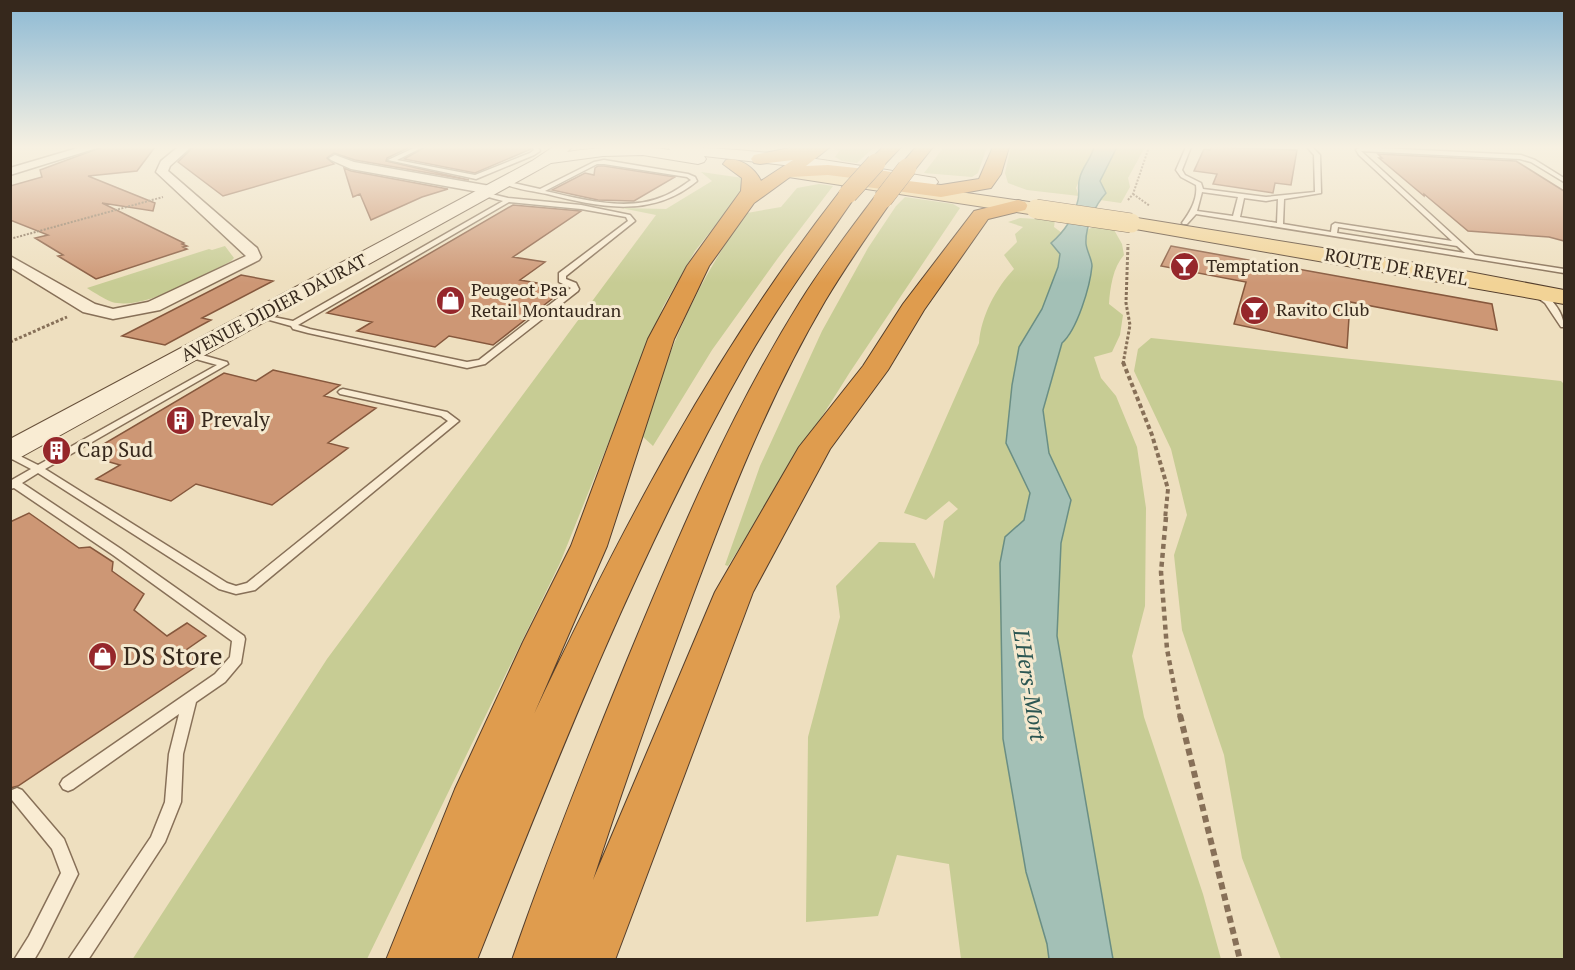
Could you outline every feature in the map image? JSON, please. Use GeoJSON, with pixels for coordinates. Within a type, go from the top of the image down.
{"type":"FeatureCollection","features":[{"type":"Feature","properties":{"kind":"highway"},"geometry":{"type":"LineString","coordinates":[[414,960],[479,789],[543,642],[589,546],[661,339],[698,266],[750,192]]}},
{"type":"Feature","properties":{"kind":"highway"},"geometry":{"type":"LineString","coordinates":[[747,200],[757,192]]}},
{"type":"Feature","properties":{"kind":"highway"},"geometry":{"type":"LineString","coordinates":[[449,960],[518,797],[622,569],[685,446],[753,328],[821,229],[856,192]]}},
{"type":"Feature","properties":{"kind":"highway"},"geometry":{"type":"LineString","coordinates":[[540,960],[620,731],[724,476],[803,316],[856,234],[857,192]]}},
{"type":"Feature","properties":{"kind":"highway"},"geometry":{"type":"LineString","coordinates":[[937,278],[968,194],[971,192]]}},
{"type":"Feature","properties":{"kind":"highway"},"geometry":{"type":"LineString","coordinates":[[1013,192],[1032,205]]}},
{"type":"Feature","properties":{"kind":"highway"},"geometry":{"type":"LineString","coordinates":[[587,960],[734,592],[815,447],[874,370],[912,309],[937,278],[981,215],[1032,205]]}},
{"type":"Feature","properties":{"kind":"main road","name":"AVENUE DIDIER DAURAT"},"geometry":{"type":"LineString","coordinates":[[10,452],[486,192]]}},
{"type":"Feature","properties":{"kind":"main road","name":"ROUTE DE REVEL"},"geometry":{"type":"LineString","coordinates":[[904,192],[968,194]]}},
{"type":"Feature","properties":{"kind":"main road","name":"ROUTE DE REVEL"},"geometry":{"type":"LineString","coordinates":[[963,192],[1131,219],[1534,291],[1564,314]]}},
{"type":"Feature","properties":{"kind":"main road","name":"ROUTE DE REVEL"},"geometry":{"type":"LineString","coordinates":[[1131,219],[1189,218],[1564,284]]}},
{"type":"Feature","properties":{"kind":"street"},"geometry":{"type":"LineString","coordinates":[[10,260],[89,308],[109,314],[154,306],[254,257],[252,250],[183,192]]}},
{"type":"Feature","properties":{"kind":"lane"},"geometry":{"type":"LineString","coordinates":[[294,324],[494,192]]}},
{"type":"Feature","properties":{"kind":"lane"},"geometry":{"type":"LineString","coordinates":[[553,192],[614,205],[639,205],[663,200],[676,192]]}},
{"type":"Feature","properties":{"kind":"lane"},"geometry":{"type":"LineString","coordinates":[[259,316],[294,324],[308,331],[467,365],[482,362],[575,289],[573,285],[562,280],[562,275],[632,221],[628,216],[581,207],[561,192]]}},
{"type":"Feature","properties":{"kind":"lane"},"geometry":{"type":"LineString","coordinates":[[1199,192],[1189,218],[1236,219],[1564,271]]}},
{"type":"Feature","properties":{"kind":"lane"},"geometry":{"type":"LineString","coordinates":[[1215,192],[1266,199],[1281,199],[1318,192]]}},
{"type":"Feature","properties":{"kind":"lane"},"geometry":{"type":"LineString","coordinates":[[1403,192],[1472,256]]}},
{"type":"Feature","properties":{"kind":"lane"},"geometry":{"type":"LineString","coordinates":[[1236,219],[1241,196]]}},
{"type":"Feature","properties":{"kind":"lane"},"geometry":{"type":"LineString","coordinates":[[1280,226],[1281,199]]}},
{"type":"Feature","properties":{"kind":"lane"},"geometry":{"type":"LineString","coordinates":[[1334,234],[1335,225],[1459,244]]}},
{"type":"Feature","properties":{"kind":"lane"},"geometry":{"type":"LineString","coordinates":[[68,784],[220,678],[236,658],[239,639],[117,552],[12,484],[224,364],[188,354]]}},
{"type":"Feature","properties":{"kind":"lane"},"geometry":{"type":"LineString","coordinates":[[10,452],[223,586],[236,590],[251,587],[454,421],[444,414],[343,392]]}},
{"type":"Feature","properties":{"kind":"lane"},"geometry":{"type":"LineString","coordinates":[[77,960],[157,842],[173,802],[176,754],[190,699]]}},
{"type":"Feature","properties":{"kind":"lane"},"geometry":{"type":"LineString","coordinates":[[17,795],[58,844],[70,874],[35,942],[23,960]]}},
{"type":"Feature","properties":{"kind":"path"},"geometry":{"type":"LineString","coordinates":[[10,239],[182,192]]}},
{"type":"Feature","properties":{"kind":"path"},"geometry":{"type":"LineString","coordinates":[[1138,192],[1131,219],[1126,288],[1130,325],[1123,363],[1152,435],[1168,489],[1161,572],[1167,649],[1183,731],[1240,960]]}},
{"type":"Feature","properties":{"kind":"path"},"geometry":{"type":"LineString","coordinates":[[10,342],[89,308]]}},
{"type":"Feature","properties":{"kind":"green space"},"geometry":{"type":"Polygon","coordinates":[[[693,192],[741,192],[695,251],[663,307],[560,563],[367,959],[132,960],[327,659],[656,215],[621,208],[666,209],[693,192]]]}},
{"type":"Feature","properties":{"kind":"green space"},"geometry":{"type":"Polygon","coordinates":[[[793,192],[828,192],[712,350],[653,446],[641,435],[673,347],[698,292],[712,266],[747,213],[781,207],[793,192]]]}},
{"type":"Feature","properties":{"kind":"green space"},"geometry":{"type":"Polygon","coordinates":[[[1047,192],[1078,192],[1079,196],[1047,192]]]}},
{"type":"Feature","properties":{"kind":"green space"},"geometry":{"type":"Polygon","coordinates":[[[1127,192],[1121,203],[1100,200],[1106,193],[1127,192]]]}},
{"type":"Feature","properties":{"kind":"green space"},"geometry":{"type":"Polygon","coordinates":[[[905,197],[953,204],[960,208],[850,372],[728,566],[725,565],[760,466],[822,331],[868,248],[896,206],[905,197]]]}},
{"type":"Feature","properties":{"kind":"green space"},"geometry":{"type":"Polygon","coordinates":[[[1020,218],[1055,220],[1054,227],[1062,233],[1052,243],[1060,254],[1058,267],[1042,309],[1019,347],[1012,385],[1006,443],[1030,492],[1024,520],[1005,537],[1000,563],[1003,739],[1026,872],[1047,944],[1049,959],[961,959],[949,864],[897,855],[878,916],[806,922],[808,737],[840,617],[836,586],[879,542],[915,543],[934,579],[944,521],[958,509],[949,501],[926,520],[904,513],[979,343],[990,303],[1014,269],[1004,255],[1017,242],[1015,234],[1023,227],[1008,222],[1020,218]]]}},
{"type":"Feature","properties":{"kind":"green space"},"geometry":{"type":"Polygon","coordinates":[[[1093,227],[1113,228],[1122,244],[1124,255],[1111,285],[1109,304],[1123,315],[1120,335],[1112,352],[1094,357],[1101,378],[1116,396],[1137,447],[1146,508],[1145,606],[1132,656],[1144,717],[1203,894],[1221,959],[1113,959],[1057,636],[1061,543],[1071,500],[1049,453],[1043,410],[1062,343],[1069,336],[1092,264],[1086,246],[1087,230],[1093,227]]]}},
{"type":"Feature","properties":{"kind":"green space"},"geometry":{"type":"Polygon","coordinates":[[[225,246],[234,258],[231,261],[189,283],[140,302],[112,302],[87,288],[209,249],[225,246]]]}},
{"type":"Feature","properties":{"kind":"green space"},"geometry":{"type":"Polygon","coordinates":[[[1151,338],[1561,381],[1564,384],[1564,959],[1281,959],[1242,858],[1224,755],[1182,630],[1174,555],[1187,515],[1171,449],[1134,371],[1138,349],[1151,338]]]}},
{"type":"Feature","properties":{"kind":"water","name":"L'Hers-Mort"},"geometry":{"type":"Polygon","coordinates":[[[1079,192],[1106,193],[1095,210],[1087,231],[1086,244],[1092,266],[1086,296],[1073,328],[1062,343],[1043,410],[1049,453],[1071,500],[1061,543],[1057,636],[1113,959],[1049,959],[1047,944],[1026,872],[1003,739],[1000,563],[1005,537],[1024,520],[1030,493],[1006,443],[1012,385],[1019,347],[1042,309],[1058,267],[1060,254],[1051,243],[1071,218],[1079,192]]]}},
{"type":"Feature","properties":{"kind":"building"},"geometry":{"type":"Polygon","coordinates":[[[10,192],[128,192],[155,203],[153,211],[102,203],[184,243],[182,244],[187,246],[183,247],[187,249],[96,279],[58,256],[63,255],[35,238],[48,235],[10,220],[10,192]]]}},
{"type":"Feature","properties":{"kind":"building"},"geometry":{"type":"Polygon","coordinates":[[[218,192],[236,192],[223,196],[218,192]]]}},
{"type":"Feature","properties":{"kind":"building"},"geometry":{"type":"Polygon","coordinates":[[[352,192],[437,192],[371,220],[360,194],[353,197],[352,192]]]}},
{"type":"Feature","properties":{"kind":"building"},"geometry":{"type":"Polygon","coordinates":[[[562,192],[649,192],[634,201],[598,200],[562,192]]]}},
{"type":"Feature","properties":{"kind":"building"},"geometry":{"type":"Polygon","coordinates":[[[1420,192],[1564,192],[1564,241],[1549,237],[1468,231],[1424,194],[1424,196],[1420,192]]]}},
{"type":"Feature","properties":{"kind":"building","name":"Peugeot Psa Retail Montaudran"},"geometry":{"type":"Polygon","coordinates":[[[513,205],[581,211],[513,257],[545,262],[520,280],[566,288],[493,345],[449,336],[435,347],[357,331],[372,322],[327,313],[513,205]]]}},
{"type":"Feature","properties":{"kind":"building"},"geometry":{"type":"Polygon","coordinates":[[[1171,246],[1492,304],[1497,330],[1350,302],[1347,348],[1234,324],[1246,282],[1161,266],[1171,246]]]}},
{"type":"Feature","properties":{"kind":"building"},"geometry":{"type":"Polygon","coordinates":[[[241,275],[273,281],[202,318],[211,320],[165,345],[122,336],[241,275]]]}},
{"type":"Feature","properties":{"kind":"building"},"geometry":{"type":"Polygon","coordinates":[[[273,370],[340,385],[324,396],[376,408],[328,443],[348,448],[272,505],[196,484],[171,501],[96,479],[120,465],[85,455],[224,373],[256,381],[273,370]]]}},
{"type":"Feature","properties":{"kind":"building","name":"DS Store"},"geometry":{"type":"Polygon","coordinates":[[[29,513],[79,548],[90,547],[113,562],[112,571],[144,594],[134,610],[167,636],[187,623],[206,636],[186,650],[203,662],[18,786],[10,788],[10,522],[29,513]]]}},
{"type":"Feature","properties":{"kind":"place","name":"Temptation"},"geometry":{"type":"Point","coordinates":[1185,266]}},
{"type":"Feature","properties":{"kind":"place","name":"Peugeot Psa Retail Montaudran"},"geometry":{"type":"Point","coordinates":[450,300]}},
{"type":"Feature","properties":{"kind":"place","name":"Ravito Club"},"geometry":{"type":"Point","coordinates":[1255,310]}},
{"type":"Feature","properties":{"kind":"place","name":"Prevaly"},"geometry":{"type":"Point","coordinates":[180,420]}},
{"type":"Feature","properties":{"kind":"place","name":"Cap Sud"},"geometry":{"type":"Point","coordinates":[56,450]}},
{"type":"Feature","properties":{"kind":"place","name":"DS Store"},"geometry":{"type":"Point","coordinates":[102,656]}}]}
